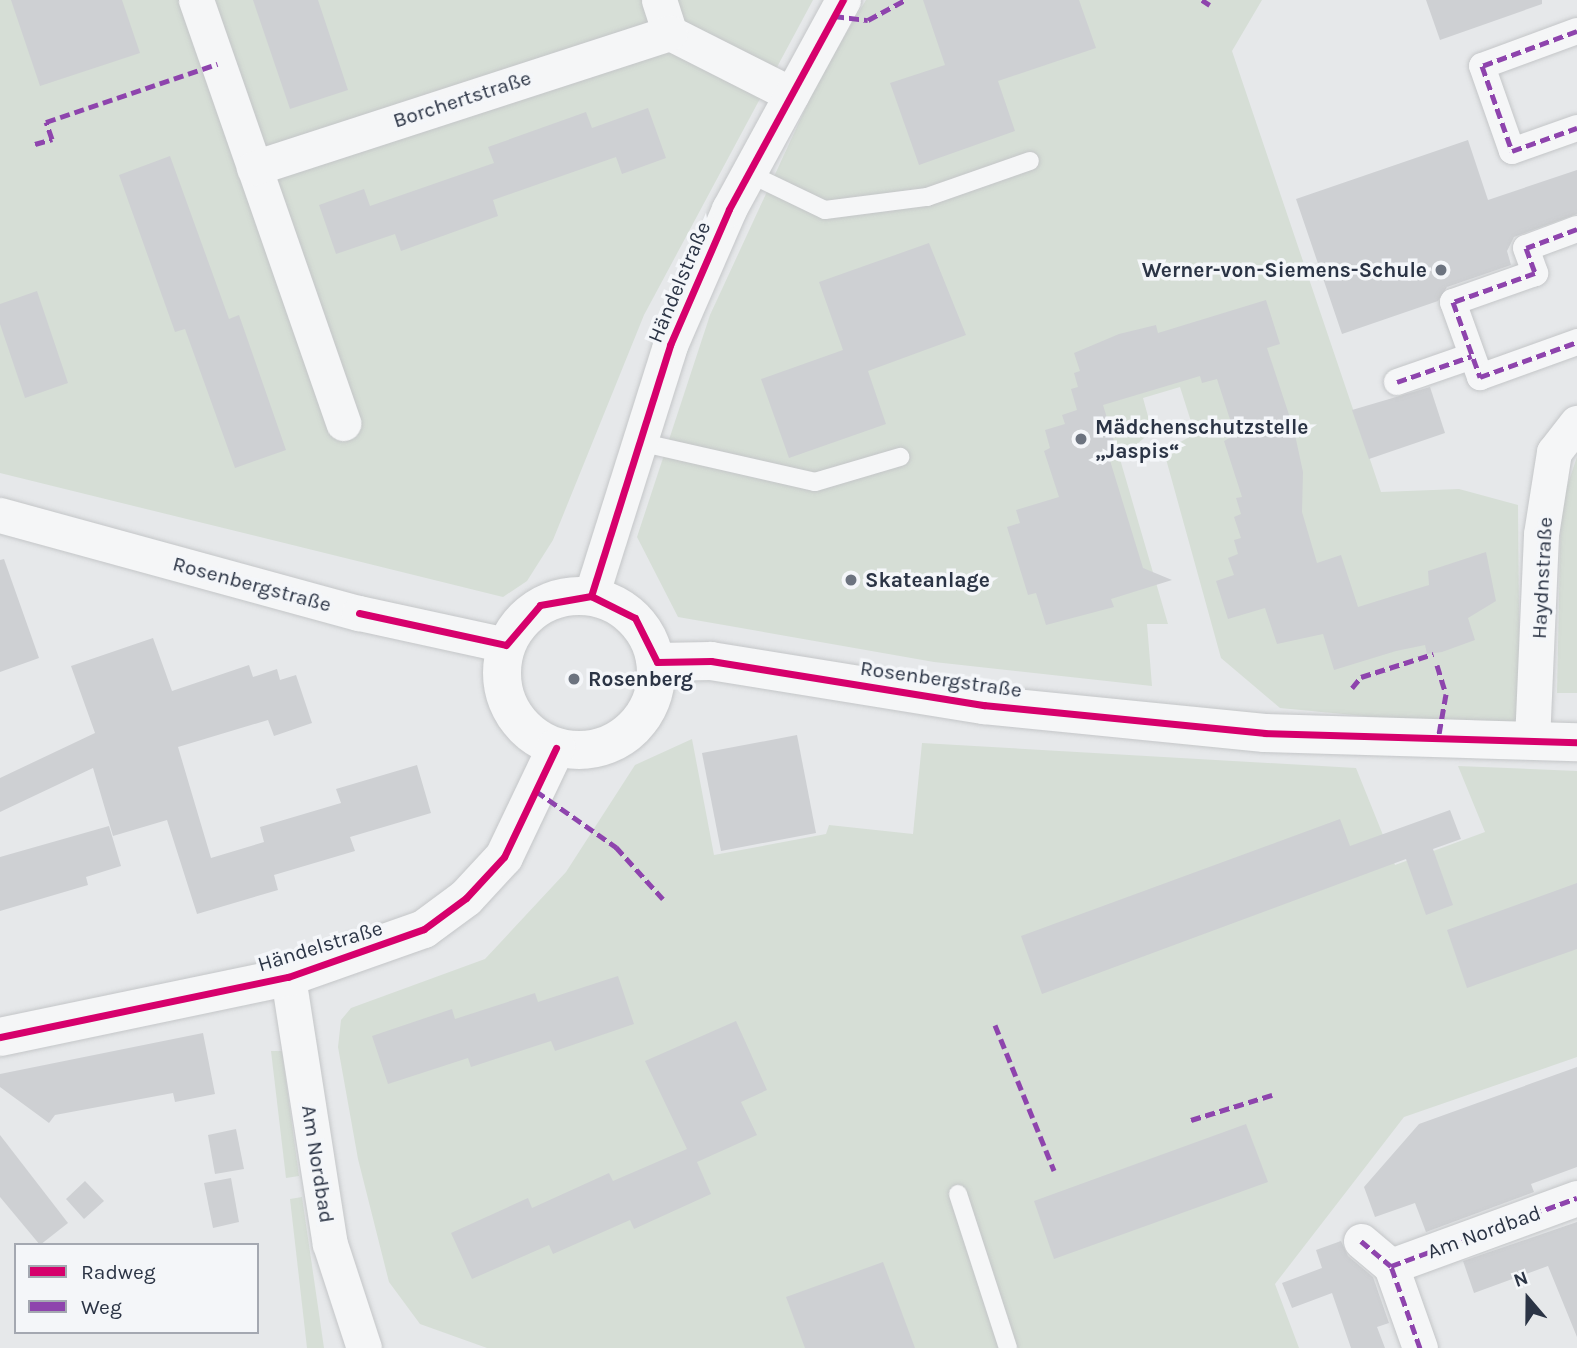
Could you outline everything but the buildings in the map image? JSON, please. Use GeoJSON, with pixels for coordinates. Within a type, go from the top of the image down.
{"type":"FeatureCollection","features":[{"type":"Feature","properties":{"kind":"street"},"geometry":{"type":"LineString","coordinates":[[196,0],[343,423]]}},
{"type":"Feature","properties":{"kind":"street"},"geometry":{"type":"LineString","coordinates":[[659,0],[670,33],[791,94]]}},
{"type":"Feature","properties":{"kind":"street","name":"Händelstraße"},"geometry":{"type":"LineString","coordinates":[[591,596],[670,345],[748,173],[843,0]]}},
{"type":"Feature","properties":{"kind":"street"},"geometry":{"type":"LineString","coordinates":[[1577,31],[1482,66],[1512,151],[1577,128]]}},
{"type":"Feature","properties":{"kind":"street","name":"Borchertstraße"},"geometry":{"type":"LineString","coordinates":[[254,168],[417,125],[670,33]]}},
{"type":"Feature","properties":{"kind":"street"},"geometry":{"type":"LineString","coordinates":[[1577,229],[1526,248],[1535,273],[1453,302],[1480,377],[1577,342]]}},
{"type":"Feature","properties":{"kind":"street"},"geometry":{"type":"LineString","coordinates":[[1396,382],[1472,356]]}},
{"type":"Feature","properties":{"kind":"street","name":"Haydnstraße"},"geometry":{"type":"LineString","coordinates":[[1532,741],[1541,534],[1554,452],[1577,423]]}},
{"type":"Feature","properties":{"kind":"street","name":"Rosenbergstraße"},"geometry":{"type":"LineString","coordinates":[[0,515],[359,613],[506,645]]}},
{"type":"Feature","properties":{"kind":"street"},"geometry":{"type":"LineString","coordinates":[[591,596],[635,618],[657,662],[650,703],[626,736],[593,750],[556,748],[528,733],[508,708],[500,676],[506,645],[540,605],[591,596]]}},
{"type":"Feature","properties":{"kind":"street","name":"Rosenbergstraße"},"geometry":{"type":"LineString","coordinates":[[657,662],[711,661],[984,705],[1265,733],[1577,742]]}},
{"type":"Feature","properties":{"kind":"street","name":"Händelstraße"},"geometry":{"type":"LineString","coordinates":[[0,1037],[288,976],[412,934],[466,898],[504,857],[556,748]]}},
{"type":"Feature","properties":{"kind":"street","name":"Am Nordbad"},"geometry":{"type":"LineString","coordinates":[[288,976],[330,1244],[364,1348]]}},
{"type":"Feature","properties":{"kind":"street","name":"Am Nordbad"},"geometry":{"type":"LineString","coordinates":[[1391,1266],[1577,1198]]}},
{"type":"Feature","properties":{"kind":"street"},"geometry":{"type":"LineString","coordinates":[[1361,1241],[1391,1266],[1420,1348]]}},
{"type":"Feature","properties":{"kind":"lane"},"geometry":{"type":"LineString","coordinates":[[748,173],[825,210],[927,197],[1030,161]]}},
{"type":"Feature","properties":{"kind":"lane"},"geometry":{"type":"LineString","coordinates":[[639,442],[815,482],[900,457]]}},
{"type":"Feature","properties":{"kind":"lane"},"geometry":{"type":"LineString","coordinates":[[958,1195],[1008,1348]]}},
{"type":"Feature","properties":{"kind":"shaded area"},"geometry":{"type":"Polygon","coordinates":[[[0,0],[813,0],[644,315],[553,540],[527,581],[503,597],[0,473],[0,0]]]}},
{"type":"Feature","properties":{"kind":"shaded area"},"geometry":{"type":"Polygon","coordinates":[[[866,0],[1262,0],[1232,51],[1381,492],[1459,489],[1518,505],[1520,731],[1280,708],[1221,658],[1166,459],[1171,447],[1195,434],[1180,387],[1143,398],[1152,431],[1120,459],[1168,624],[1147,624],[1152,686],[934,662],[678,617],[637,537],[710,315],[819,79],[866,0]]]}},
{"type":"Feature","properties":{"kind":"shaded area"},"geometry":{"type":"Polygon","coordinates":[[[1577,457],[1577,693],[1557,693],[1561,504],[1577,457]]]}},
{"type":"Feature","properties":{"kind":"shaded area"},"geometry":{"type":"Polygon","coordinates":[[[692,739],[714,855],[826,834],[829,825],[913,834],[922,743],[1356,768],[1395,865],[1485,832],[1458,766],[1577,771],[1577,1057],[1404,1117],[1275,1284],[1299,1348],[487,1348],[420,1324],[389,1282],[358,1159],[338,1047],[341,1020],[351,1008],[485,959],[566,872],[635,765],[692,739]]]}},
{"type":"Feature","properties":{"kind":"shaded area"},"geometry":{"type":"Polygon","coordinates":[[[271,1051],[282,1051],[299,1176],[286,1178],[271,1051]]]}},
{"type":"Feature","properties":{"kind":"shaded area"},"geometry":{"type":"Polygon","coordinates":[[[302,1197],[324,1348],[307,1348],[290,1199],[302,1197]]]}},
{"type":"Feature","properties":{"kind":"marked path"},"geometry":{"type":"LineString","coordinates":[[834,16],[868,20],[905,0]]}},
{"type":"Feature","properties":{"kind":"marked path"},"geometry":{"type":"LineString","coordinates":[[1202,0],[1210,5]]}},
{"type":"Feature","properties":{"kind":"marked path"},"geometry":{"type":"LineString","coordinates":[[1577,31],[1482,66],[1512,151],[1577,128]]}},
{"type":"Feature","properties":{"kind":"marked path"},"geometry":{"type":"LineString","coordinates":[[35,144],[52,139],[46,122],[217,64]]}},
{"type":"Feature","properties":{"kind":"marked path"},"geometry":{"type":"LineString","coordinates":[[1577,229],[1526,248],[1535,273],[1453,302],[1480,377],[1577,342]]}},
{"type":"Feature","properties":{"kind":"marked path"},"geometry":{"type":"LineString","coordinates":[[1397,382],[1472,356]]}},
{"type":"Feature","properties":{"kind":"marked path"},"geometry":{"type":"LineString","coordinates":[[1352,688],[1361,677],[1433,654]]}},
{"type":"Feature","properties":{"kind":"marked path"},"geometry":{"type":"LineString","coordinates":[[1437,665],[1446,694],[1438,740]]}},
{"type":"Feature","properties":{"kind":"marked path"},"geometry":{"type":"LineString","coordinates":[[536,791],[616,847],[663,899]]}},
{"type":"Feature","properties":{"kind":"marked path"},"geometry":{"type":"LineString","coordinates":[[995,1025],[1054,1170]]}},
{"type":"Feature","properties":{"kind":"marked path"},"geometry":{"type":"LineString","coordinates":[[1191,1120],[1272,1095]]}},
{"type":"Feature","properties":{"kind":"marked path"},"geometry":{"type":"LineString","coordinates":[[1420,1348],[1391,1266],[1577,1198]]}},
{"type":"Feature","properties":{"kind":"marked path"},"geometry":{"type":"LineString","coordinates":[[1361,1241],[1391,1266]]}},
{"type":"Feature","properties":{"kind":"cycle path"},"geometry":{"type":"LineString","coordinates":[[591,596],[670,345],[729,209],[843,0]]}},
{"type":"Feature","properties":{"kind":"cycle path"},"geometry":{"type":"LineString","coordinates":[[359,613],[506,645],[540,605],[591,596],[635,618],[657,662],[711,661],[984,705],[1265,733],[1577,742]]}},
{"type":"Feature","properties":{"kind":"cycle path"},"geometry":{"type":"LineString","coordinates":[[0,1037],[288,977],[424,929],[466,898],[504,857],[556,748]]}},
{"type":"Feature","properties":{"kind":"place","name":"Werner-von-Siemens-Schule"},"geometry":{"type":"Point","coordinates":[1441,270]}},
{"type":"Feature","properties":{"kind":"place","name":"Mädchenschutzstelle „Jaspis“"},"geometry":{"type":"Point","coordinates":[1081,439]}},
{"type":"Feature","properties":{"kind":"place","name":"Skateanlage"},"geometry":{"type":"Point","coordinates":[851,580]}},
{"type":"Feature","properties":{"kind":"place","name":"Rosenberg"},"geometry":{"type":"Point","coordinates":[574,679]}}]}
